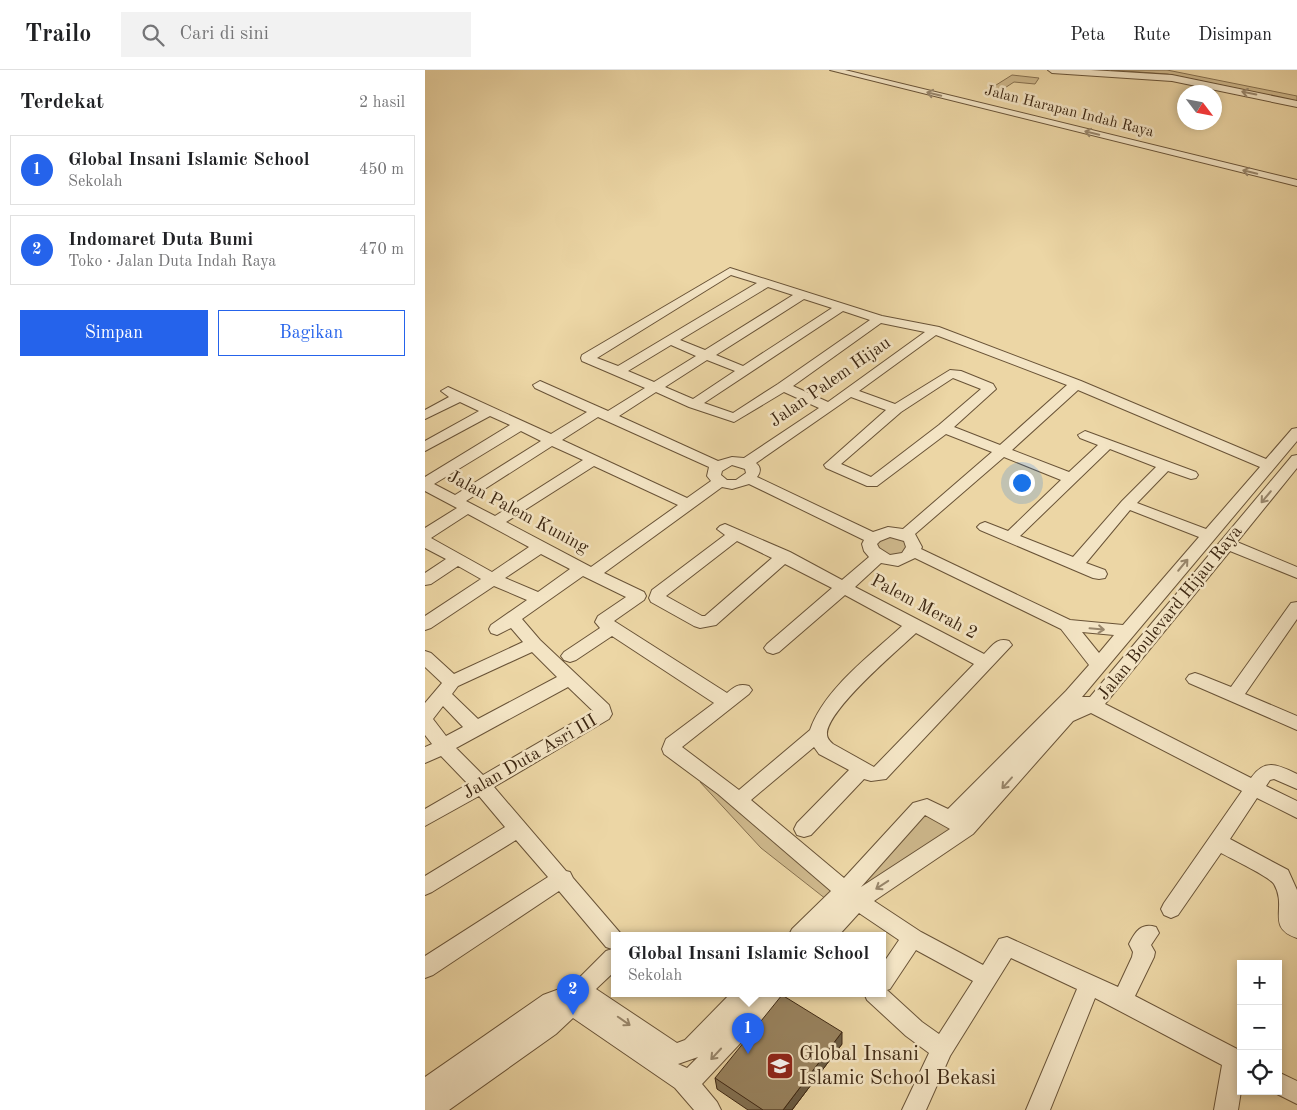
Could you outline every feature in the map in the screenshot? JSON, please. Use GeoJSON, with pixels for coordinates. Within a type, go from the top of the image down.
{"type":"FeatureCollection","features":[{"type":"Feature","properties":{"kind":"street","name":"Jalan Harapan Indah Raya"},"geometry":{"type":"LineString","coordinates":[[834,70],[1297,183]]}},
{"type":"Feature","properties":{"kind":"street"},"geometry":{"type":"LineString","coordinates":[[876,70],[924,82]]}},
{"type":"Feature","properties":{"kind":"street"},"geometry":{"type":"LineString","coordinates":[[1052,70],[1171,78],[1297,104]]}},
{"type":"Feature","properties":{"kind":"street"},"geometry":{"type":"LineString","coordinates":[[1178,70],[1297,94]]}},
{"type":"Feature","properties":{"kind":"street"},"geometry":{"type":"LineString","coordinates":[[879,319],[783,387],[734,418],[694,404],[587,358],[727,272],[879,319],[935,330],[1076,384],[1268,465]]}},
{"type":"Feature","properties":{"kind":"street"},"geometry":{"type":"LineString","coordinates":[[619,371],[767,283]]}},
{"type":"Feature","properties":{"kind":"street"},"geometry":{"type":"LineString","coordinates":[[425,535],[462,504],[552,440],[656,387],[803,294]]}},
{"type":"Feature","properties":{"kind":"street"},"geometry":{"type":"LineString","coordinates":[[694,404],[841,307]]}},
{"type":"Feature","properties":{"kind":"street","name":"Jalan Palem Hijau"},"geometry":{"type":"LineString","coordinates":[[746,463],[829,407],[935,330]]}},
{"type":"Feature","properties":{"kind":"street"},"geometry":{"type":"LineString","coordinates":[[671,341],[745,371]]}},
{"type":"Feature","properties":{"kind":"street"},"geometry":{"type":"LineString","coordinates":[[950,374],[956,374],[988,387],[987,392],[944,428],[872,483],[831,465],[896,409],[950,374]]}},
{"type":"Feature","properties":{"kind":"street"},"geometry":{"type":"LineString","coordinates":[[905,535],[1076,384]]}},
{"type":"Feature","properties":{"kind":"street"},"geometry":{"type":"LineString","coordinates":[[541,385],[718,466]]}},
{"type":"Feature","properties":{"kind":"street"},"geometry":{"type":"LineString","coordinates":[[783,387],[829,407]]}},
{"type":"Feature","properties":{"kind":"street"},"geometry":{"type":"LineString","coordinates":[[849,392],[896,409]]}},
{"type":"Feature","properties":{"kind":"street"},"geometry":{"type":"LineString","coordinates":[[425,415],[454,394],[689,505]]}},
{"type":"Feature","properties":{"kind":"street"},"geometry":{"type":"LineString","coordinates":[[425,446],[489,411]]}},
{"type":"Feature","properties":{"kind":"street"},"geometry":{"type":"LineString","coordinates":[[425,484],[520,425]]}},
{"type":"Feature","properties":{"kind":"street"},"geometry":{"type":"LineString","coordinates":[[944,428],[1071,478]]}},
{"type":"Feature","properties":{"kind":"street","name":"Jalan Boulevard Hijau Raya"},"geometry":{"type":"LineString","coordinates":[[958,824],[1072,696],[1297,432]]}},
{"type":"Feature","properties":{"kind":"street"},"geometry":{"type":"LineString","coordinates":[[1085,435],[1191,475]]}},
{"type":"Feature","properties":{"kind":"street"},"geometry":{"type":"LineString","coordinates":[[1010,537],[1107,444]]}},
{"type":"Feature","properties":{"kind":"street","name":"Jalan Boulevard Hijau Raya"},"geometry":{"type":"LineString","coordinates":[[1297,459],[1093,706],[1297,810]]}},
{"type":"Feature","properties":{"kind":"street"},"geometry":{"type":"LineString","coordinates":[[496,522],[593,460]]}},
{"type":"Feature","properties":{"kind":"street"},"geometry":{"type":"LineString","coordinates":[[750,479],[754,470],[746,463],[732,461],[715,469],[714,476],[720,482],[733,484],[750,479],[873,538]]}},
{"type":"Feature","properties":{"kind":"street"},"geometry":{"type":"LineString","coordinates":[[1075,565],[1130,502],[1165,466]]}},
{"type":"Feature","properties":{"kind":"street"},"geometry":{"type":"LineString","coordinates":[[497,629],[539,599],[588,571],[689,505],[720,482]]}},
{"type":"Feature","properties":{"kind":"street","name":"Jalan Palem Kuning"},"geometry":{"type":"LineString","coordinates":[[425,484],[540,547],[639,596],[603,620],[610,629]]}},
{"type":"Feature","properties":{"kind":"street"},"geometry":{"type":"LineString","coordinates":[[1130,502],[1210,533]]}},
{"type":"Feature","properties":{"kind":"street"},"geometry":{"type":"LineString","coordinates":[[985,527],[1099,574]]}},
{"type":"Feature","properties":{"kind":"street","name":"Palem Merah 2"},"geometry":{"type":"LineString","coordinates":[[785,556],[706,623],[700,622],[657,598],[658,594],[730,531],[785,556],[844,586],[913,626],[986,663]]}},
{"type":"Feature","properties":{"kind":"street"},"geometry":{"type":"LineString","coordinates":[[888,532],[905,535],[913,542],[913,551],[901,559],[889,560],[878,558],[869,548],[869,542],[873,538],[888,532]]}},
{"type":"Feature","properties":{"kind":"street"},"geometry":{"type":"LineString","coordinates":[[425,541],[493,578],[539,599]]}},
{"type":"Feature","properties":{"kind":"street"},"geometry":{"type":"LineString","coordinates":[[1229,541],[1286,563],[1297,574]]}},
{"type":"Feature","properties":{"kind":"street"},"geometry":{"type":"LineString","coordinates":[[425,624],[540,547]]}},
{"type":"Feature","properties":{"kind":"street"},"geometry":{"type":"LineString","coordinates":[[913,551],[1067,625],[1127,631]]}},
{"type":"Feature","properties":{"kind":"street"},"geometry":{"type":"LineString","coordinates":[[773,648],[878,558]]}},
{"type":"Feature","properties":{"kind":"street"},"geometry":{"type":"LineString","coordinates":[[425,580],[458,559]]}},
{"type":"Feature","properties":{"kind":"street"},"geometry":{"type":"LineString","coordinates":[[1158,595],[1178,604]]}},
{"type":"Feature","properties":{"kind":"street"},"geometry":{"type":"LineString","coordinates":[[1234,696],[1297,607]]}},
{"type":"Feature","properties":{"kind":"street","name":"Jalan Duta Asri III"},"geometry":{"type":"LineString","coordinates":[[425,818],[602,716],[603,710],[534,644],[516,623]]}},
{"type":"Feature","properties":{"kind":"street"},"geometry":{"type":"LineString","coordinates":[[1067,625],[1098,664]]}},
{"type":"Feature","properties":{"kind":"street"},"geometry":{"type":"LineString","coordinates":[[747,794],[818,732],[825,716],[842,694],[913,626]]}},
{"type":"Feature","properties":{"kind":"street"},"geometry":{"type":"LineString","coordinates":[[570,656],[610,629],[727,702]]}},
{"type":"Feature","properties":{"kind":"street"},"geometry":{"type":"LineString","coordinates":[[425,716],[447,689],[534,644]]}},
{"type":"Feature","properties":{"kind":"street"},"geometry":{"type":"LineString","coordinates":[[818,732],[821,744],[825,749],[861,770],[874,775],[879,774],[1003,645]]}},
{"type":"Feature","properties":{"kind":"street"},"geometry":{"type":"LineString","coordinates":[[425,657],[475,728]]}},
{"type":"Feature","properties":{"kind":"street"},"geometry":{"type":"LineString","coordinates":[[425,756],[569,678]]}},
{"type":"Feature","properties":{"kind":"street"},"geometry":{"type":"LineString","coordinates":[[1195,679],[1297,723]]}},
{"type":"Feature","properties":{"kind":"street"},"geometry":{"type":"LineString","coordinates":[[743,690],[673,744],[671,749],[725,788],[852,896],[913,938],[986,977]]}},
{"type":"Feature","properties":{"kind":"street"},"geometry":{"type":"LineString","coordinates":[[1072,696],[1093,706]]}},
{"type":"Feature","properties":{"kind":"street"},"geometry":{"type":"LineString","coordinates":[[804,932],[852,896],[958,824],[1067,716],[1077,710],[1093,706]]}},
{"type":"Feature","properties":{"kind":"street"},"geometry":{"type":"LineString","coordinates":[[425,721],[443,746],[481,785],[517,829],[563,878],[611,937]]}},
{"type":"Feature","properties":{"kind":"street"},"geometry":{"type":"LineString","coordinates":[[804,829],[861,770]]}},
{"type":"Feature","properties":{"kind":"street"},"geometry":{"type":"LineString","coordinates":[[1171,909],[1253,787],[1267,772],[1276,772],[1297,782]]}},
{"type":"Feature","properties":{"kind":"street"},"geometry":{"type":"LineString","coordinates":[[828,932],[852,896],[920,808],[927,807],[958,824]]}},
{"type":"Feature","properties":{"kind":"street"},"geometry":{"type":"LineString","coordinates":[[425,886],[517,829]]}},
{"type":"Feature","properties":{"kind":"street"},"geometry":{"type":"LineString","coordinates":[[1217,841],[1281,876],[1291,900],[1289,922],[1297,929]]}},
{"type":"Feature","properties":{"kind":"street"},"geometry":{"type":"LineString","coordinates":[[425,968],[563,878]]}},
{"type":"Feature","properties":{"kind":"street"},"geometry":{"type":"LineString","coordinates":[[1122,1001],[1143,957],[1144,952],[1140,944],[1148,933]]}},
{"type":"Feature","properties":{"kind":"street"},"geometry":{"type":"LineString","coordinates":[[886,976],[913,938]]}},
{"type":"Feature","properties":{"kind":"street"},"geometry":{"type":"LineString","coordinates":[[914,1110],[942,1049],[1007,946],[1122,1001],[1237,1062],[1226,1110]]}},
{"type":"Feature","properties":{"kind":"street"},"geometry":{"type":"LineString","coordinates":[[425,1091],[567,1000],[611,961]]}},
{"type":"Feature","properties":{"kind":"street"},"geometry":{"type":"LineString","coordinates":[[1038,1110],[1089,986]]}},
{"type":"Feature","properties":{"kind":"street"},"geometry":{"type":"LineString","coordinates":[[567,1000],[675,1054],[692,1049],[741,997]]}},
{"type":"Feature","properties":{"kind":"street"},"geometry":{"type":"LineString","coordinates":[[683,1080],[692,1078],[699,1073],[769,997]]}},
{"type":"Feature","properties":{"kind":"street"},"geometry":{"type":"LineString","coordinates":[[879,997],[914,1029],[942,1049]]}},
{"type":"Feature","properties":{"kind":"street"},"geometry":{"type":"LineString","coordinates":[[567,1000],[683,1080],[709,1110]]}},
{"type":"Feature","properties":{"kind":"street"},"geometry":{"type":"LineString","coordinates":[[429,1110],[548,1027],[567,1000]]}},
{"type":"Feature","properties":{"kind":"street"},"geometry":{"type":"LineString","coordinates":[[1282,1085],[1297,1092]]}},
{"type":"Feature","properties":{"kind":"shaded area"},"geometry":{"type":"Polygon","coordinates":[[[1111,70],[1167,70],[1297,96],[1297,101],[1222,85],[1167,74],[1111,70]]]}},
{"type":"Feature","properties":{"kind":"shaded area"},"geometry":{"type":"Polygon","coordinates":[[[1012,75],[1039,78],[1035,84],[1014,82],[994,95],[985,92],[1012,75]]]}},
{"type":"Feature","properties":{"kind":"shaded area"},"geometry":{"type":"Polygon","coordinates":[[[880,534],[913,542],[895,560],[869,543],[880,534]]]}},
{"type":"Feature","properties":{"kind":"shaded area"},"geometry":{"type":"Polygon","coordinates":[[[707,776],[846,890],[920,808],[966,828],[857,901],[829,932],[803,932],[831,903],[761,848],[700,782],[707,776]]]}},
{"type":"Feature","properties":{"kind":"building","name":"Global Insani Islamic School Bekasi"},"geometry":{"type":"Polygon","coordinates":[[[780,997],[785,997],[842,1032],[783,1110],[763,1110],[715,1078],[780,997]]]}},
{"type":"Feature","properties":{"kind":"place","name":"Indomaret Duta Bumi"},"geometry":{"type":"Point","coordinates":[573,1015]}},
{"type":"Feature","properties":{"kind":"place","name":"Global Insani Islamic School"},"geometry":{"type":"Point","coordinates":[748,1054]}},
{"type":"Feature","properties":{"kind":"place","name":"Global Insani Islamic School Bekasi"},"geometry":{"type":"Point","coordinates":[780,1066]}}]}
